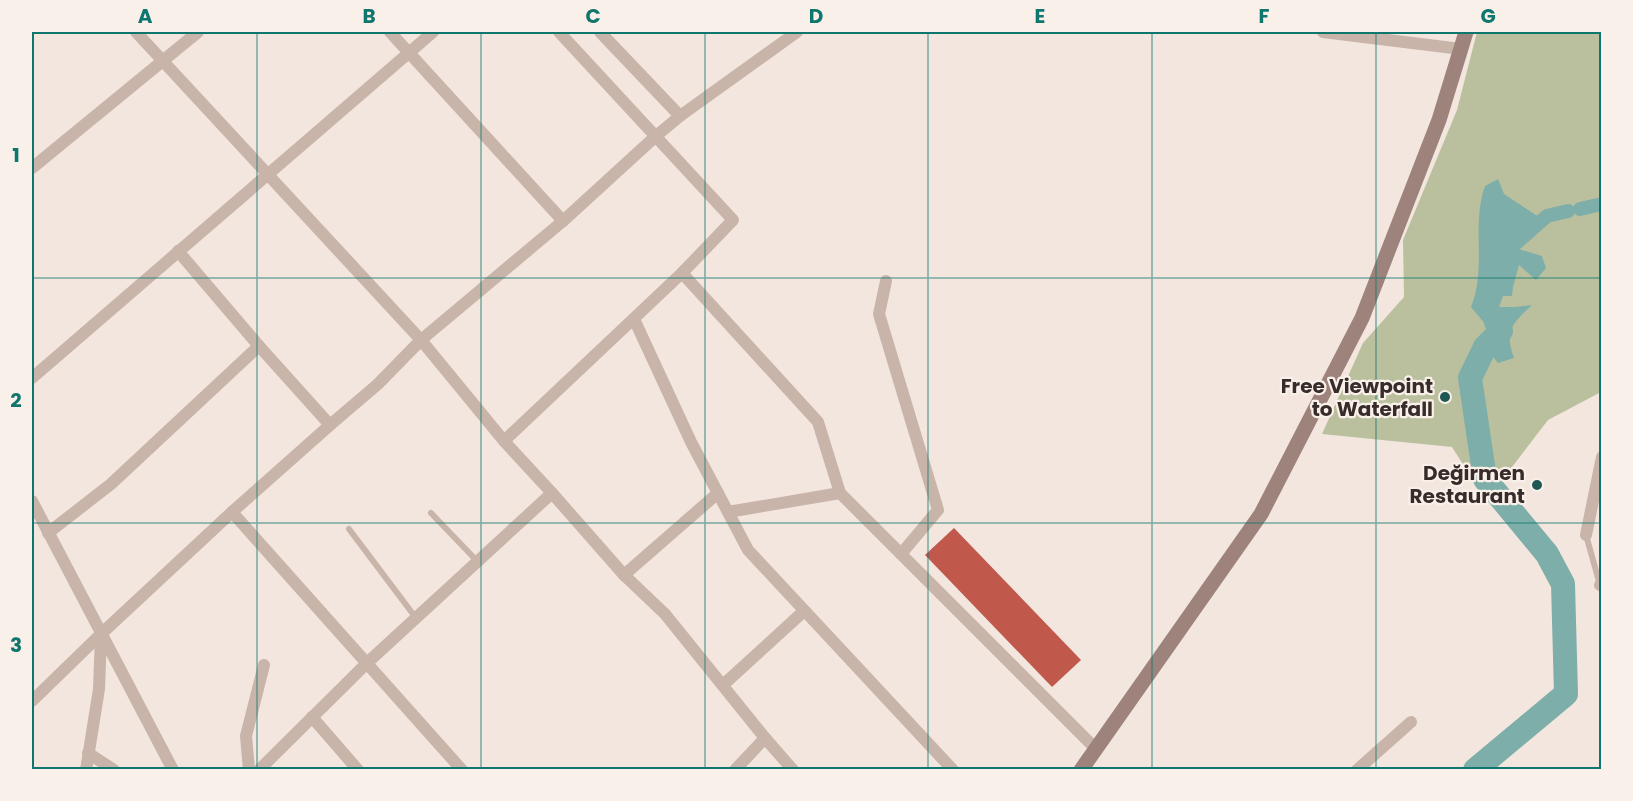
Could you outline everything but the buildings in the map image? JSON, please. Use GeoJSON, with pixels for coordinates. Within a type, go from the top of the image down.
{"type":"FeatureCollection","features":[{"type":"Feature","properties":{"kind":"street"},"geometry":{"type":"LineString","coordinates":[[136,32],[422,340],[504,441],[624,575],[665,614],[793,770]]}},
{"type":"Feature","properties":{"kind":"street"},"geometry":{"type":"LineString","coordinates":[[32,168],[198,32]]}},
{"type":"Feature","properties":{"kind":"street"},"geometry":{"type":"LineString","coordinates":[[390,32],[563,221]]}},
{"type":"Feature","properties":{"kind":"street"},"geometry":{"type":"LineString","coordinates":[[32,378],[433,32]]}},
{"type":"Feature","properties":{"kind":"street"},"geometry":{"type":"LineString","coordinates":[[504,441],[682,273],[733,220],[559,32]]}},
{"type":"Feature","properties":{"kind":"street"},"geometry":{"type":"LineString","coordinates":[[600,32],[680,116]]}},
{"type":"Feature","properties":{"kind":"street"},"geometry":{"type":"LineString","coordinates":[[32,701],[232,512],[378,384],[422,340],[563,221],[680,116],[797,32]]}},
{"type":"Feature","properties":{"kind":"street"},"geometry":{"type":"LineString","coordinates":[[1323,32],[1461,49]]}},
{"type":"Feature","properties":{"kind":"street"},"geometry":{"type":"LineString","coordinates":[[1081,770],[1257,520],[1277,483],[1362,318],[1438,120],[1466,32]]}},
{"type":"Feature","properties":{"kind":"street"},"geometry":{"type":"LineString","coordinates":[[178,251],[330,425]]}},
{"type":"Feature","properties":{"kind":"street"},"geometry":{"type":"LineString","coordinates":[[682,273],[818,422],[840,493],[1096,749]]}},
{"type":"Feature","properties":{"kind":"street"},"geometry":{"type":"LineString","coordinates":[[886,280],[879,314],[938,510],[901,554]]}},
{"type":"Feature","properties":{"kind":"street"},"geometry":{"type":"LineString","coordinates":[[634,319],[691,442],[748,550],[953,770]]}},
{"type":"Feature","properties":{"kind":"street"},"geometry":{"type":"LineString","coordinates":[[48,533],[111,484],[259,346]]}},
{"type":"Feature","properties":{"kind":"street"},"geometry":{"type":"LineString","coordinates":[[1586,535],[1602,457]]}},
{"type":"Feature","properties":{"kind":"street"},"geometry":{"type":"LineString","coordinates":[[259,770],[367,663],[552,493]]}},
{"type":"Feature","properties":{"kind":"street"},"geometry":{"type":"LineString","coordinates":[[624,575],[718,493]]}},
{"type":"Feature","properties":{"kind":"street"},"geometry":{"type":"LineString","coordinates":[[728,512],[840,493]]}},
{"type":"Feature","properties":{"kind":"street"},"geometry":{"type":"LineString","coordinates":[[32,501],[173,770]]}},
{"type":"Feature","properties":{"kind":"street"},"geometry":{"type":"LineString","coordinates":[[232,512],[462,770]]}},
{"type":"Feature","properties":{"kind":"street"},"geometry":{"type":"LineString","coordinates":[[723,685],[804,610]]}},
{"type":"Feature","properties":{"kind":"street"},"geometry":{"type":"LineString","coordinates":[[86,770],[99,689],[101,634]]}},
{"type":"Feature","properties":{"kind":"street"},"geometry":{"type":"LineString","coordinates":[[249,770],[246,736],[264,665]]}},
{"type":"Feature","properties":{"kind":"street"},"geometry":{"type":"LineString","coordinates":[[312,717],[358,770]]}},
{"type":"Feature","properties":{"kind":"street"},"geometry":{"type":"LineString","coordinates":[[1357,770],[1411,722]]}},
{"type":"Feature","properties":{"kind":"street"},"geometry":{"type":"LineString","coordinates":[[735,770],[765,738]]}},
{"type":"Feature","properties":{"kind":"street"},"geometry":{"type":"LineString","coordinates":[[88,753],[114,770]]}},
{"type":"Feature","properties":{"kind":"lane"},"geometry":{"type":"LineString","coordinates":[[431,513],[478,562]]}},
{"type":"Feature","properties":{"kind":"lane"},"geometry":{"type":"LineString","coordinates":[[349,529],[416,618]]}},
{"type":"Feature","properties":{"kind":"lane"},"geometry":{"type":"LineString","coordinates":[[1586,535],[1601,586]]}},
{"type":"Feature","properties":{"kind":"green space"},"geometry":{"type":"Polygon","coordinates":[[[1477,32],[1601,32],[1601,392],[1548,420],[1486,501],[1452,447],[1322,434],[1363,343],[1404,297],[1403,240],[1457,110],[1477,32]]]}},
{"type":"Feature","properties":{"kind":"water"},"geometry":{"type":"Polygon","coordinates":[[[1498,179],[1504,194],[1542,219],[1540,224],[1519,234],[1512,247],[1542,256],[1546,268],[1536,280],[1519,265],[1512,296],[1503,296],[1499,307],[1532,305],[1519,317],[1512,328],[1510,341],[1514,358],[1498,363],[1485,347],[1490,330],[1471,307],[1478,277],[1481,201],[1485,186],[1498,179]]]}},
{"type":"Feature","properties":{"kind":"waterway"},"geometry":{"type":"LineString","coordinates":[[1580,209],[1602,204]]}},
{"type":"Feature","properties":{"kind":"waterway"},"geometry":{"type":"LineString","coordinates":[[1499,258],[1547,216],[1568,211]]}},
{"type":"Feature","properties":{"kind":"waterway"},"geometry":{"type":"LineString","coordinates":[[1475,770],[1566,694],[1563,584],[1547,554],[1485,479],[1470,378],[1485,347],[1501,331],[1496,322]]}},
{"type":"Feature","properties":{"kind":"place","name":"Free Viewpoint to Waterfall"},"geometry":{"type":"Point","coordinates":[1445,397]}},
{"type":"Feature","properties":{"kind":"place","name":"Değirmen Restaurant"},"geometry":{"type":"Point","coordinates":[1537,485]}}]}
